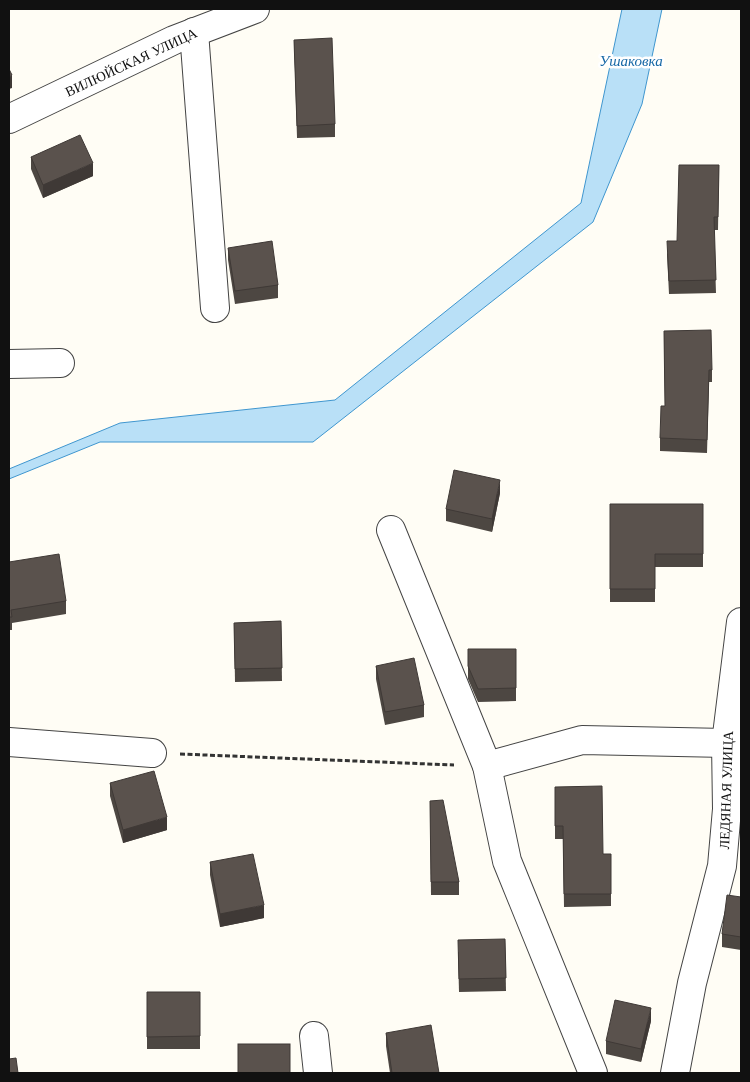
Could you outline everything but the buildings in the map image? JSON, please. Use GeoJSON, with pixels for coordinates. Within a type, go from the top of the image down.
{"type":"FeatureCollection","features":[{"type":"Feature","properties":{"kind":"street","name":"ВИЛЮЙСКАЯ УЛИЦА"},"geometry":{"type":"LineString","coordinates":[[9,119],[174,40],[256,9]]}},
{"type":"Feature","properties":{"kind":"street"},"geometry":{"type":"LineString","coordinates":[[194,32],[215,308]]}},
{"type":"Feature","properties":{"kind":"street"},"geometry":{"type":"LineString","coordinates":[[9,364],[60,363]]}},
{"type":"Feature","properties":{"kind":"street"},"geometry":{"type":"LineString","coordinates":[[391,530],[487,766],[507,860],[592,1073]]}},
{"type":"Feature","properties":{"kind":"street","name":"ЛЕДЯНАЯ УЛИЦА"},"geometry":{"type":"LineString","coordinates":[[676,1073],[692,982],[722,866],[727,809],[726,743],[741,622]]}},
{"type":"Feature","properties":{"kind":"street"},"geometry":{"type":"LineString","coordinates":[[487,766],[582,740],[726,743]]}},
{"type":"Feature","properties":{"kind":"street"},"geometry":{"type":"LineString","coordinates":[[9,742],[152,753]]}},
{"type":"Feature","properties":{"kind":"street"},"geometry":{"type":"LineString","coordinates":[[314,1036],[318,1073]]}},
{"type":"Feature","properties":{"kind":"path"},"geometry":{"type":"LineString","coordinates":[[152,753],[487,766]]}},
{"type":"Feature","properties":{"kind":"water","name":"Ушаковка"},"geometry":{"type":"Polygon","coordinates":[[[622,9],[662,9],[642,104],[593,222],[313,442],[100,442],[9,479],[9,469],[120,423],[335,400],[581,203],[622,9]]]}}]}
